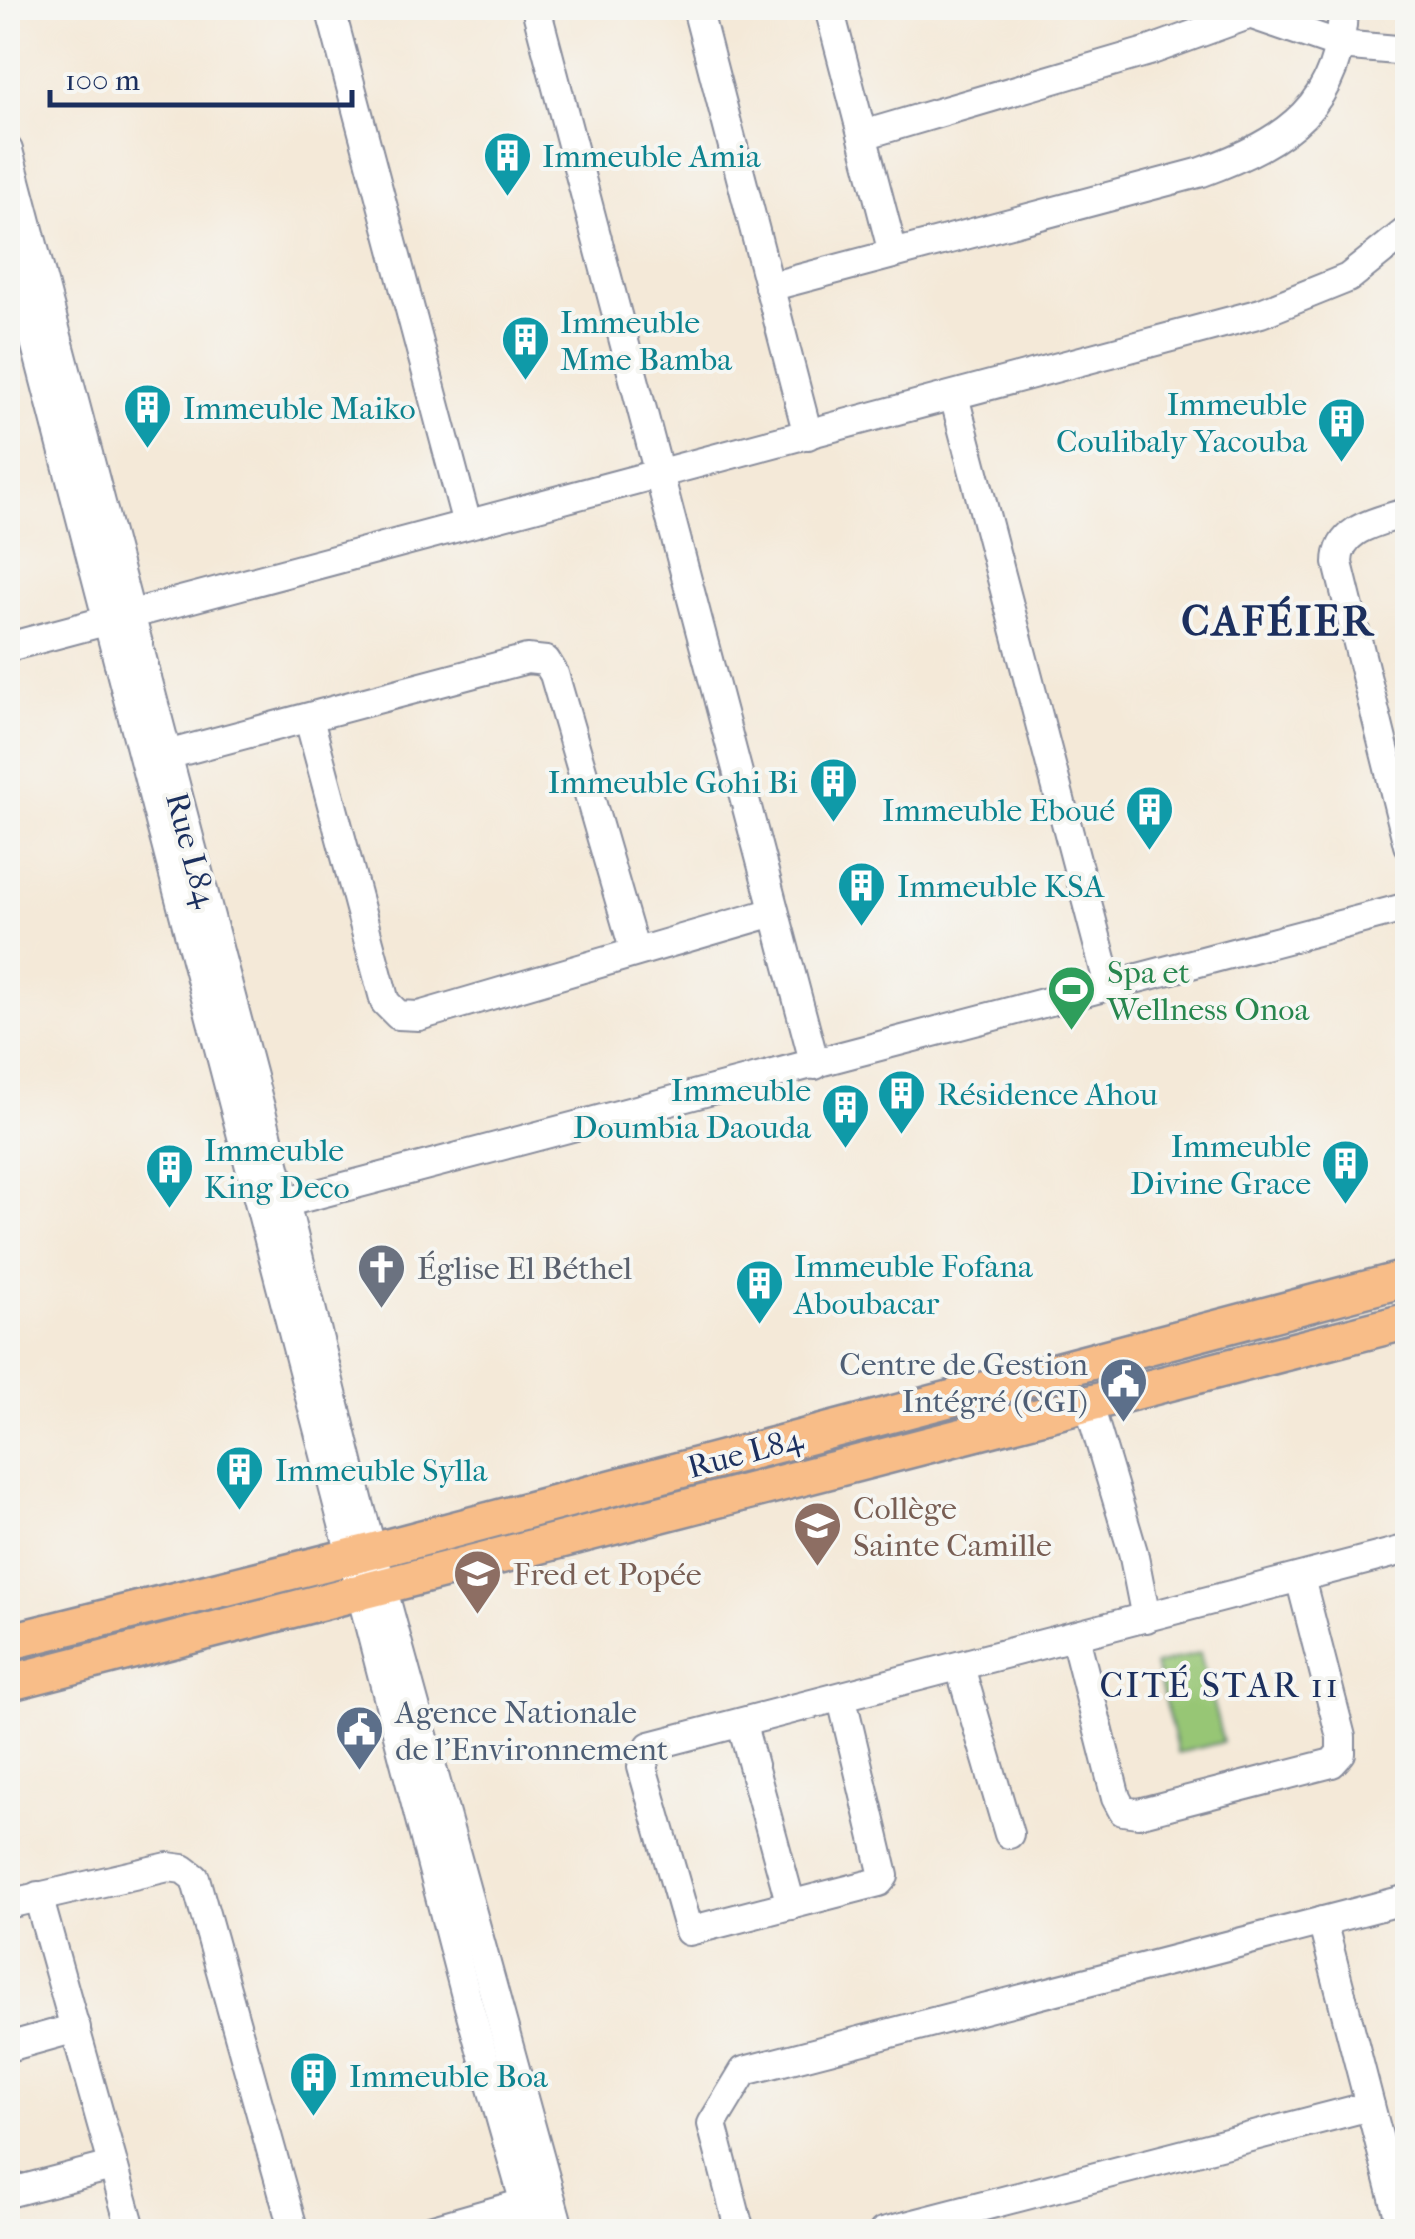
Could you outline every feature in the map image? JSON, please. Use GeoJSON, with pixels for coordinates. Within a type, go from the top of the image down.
{"type":"FeatureCollection","features":[{"type":"Feature","properties":{"kind":"main road","name":"Rue L84"},"geometry":{"type":"LineString","coordinates":[[8,1683],[368,1570],[1396,1282]]}},
{"type":"Feature","properties":{"kind":"main road"},"geometry":{"type":"LineString","coordinates":[[1396,1282],[1401,1323]]}},
{"type":"Feature","properties":{"kind":"main road","name":"Rue L84"},"geometry":{"type":"LineString","coordinates":[[8,1642],[368,1570],[1088,1402],[1401,1323]]}},
{"type":"Feature","properties":{"kind":"street"},"geometry":{"type":"LineString","coordinates":[[330,8],[466,524]]}},
{"type":"Feature","properties":{"kind":"street"},"geometry":{"type":"LineString","coordinates":[[536,8],[815,1065]]}},
{"type":"Feature","properties":{"kind":"street"},"geometry":{"type":"LineString","coordinates":[[696,8],[808,435]]}},
{"type":"Feature","properties":{"kind":"street"},"geometry":{"type":"LineString","coordinates":[[830,8],[893,253]]}},
{"type":"Feature","properties":{"kind":"street"},"geometry":{"type":"LineString","coordinates":[[769,287],[1202,172],[1255,153],[1286,134],[1322,95],[1340,45],[1344,8]]}},
{"type":"Feature","properties":{"kind":"street"},"geometry":{"type":"LineString","coordinates":[[862,135],[1149,52],[1239,11],[1340,45],[1408,51]]}},
{"type":"Feature","properties":{"kind":"street","name":"Rue L84"},"geometry":{"type":"LineString","coordinates":[[8,150],[119,617],[368,1570],[466,2000],[537,2210],[560,2232]]}},
{"type":"Feature","properties":{"kind":"street"},"geometry":{"type":"LineString","coordinates":[[8,648],[1261,313],[1348,278],[1408,230]]}},
{"type":"Feature","properties":{"kind":"street","name":"Rue L84"},"geometry":{"type":"LineString","coordinates":[[8,238],[119,617]]}},
{"type":"Feature","properties":{"kind":"street"},"geometry":{"type":"LineString","coordinates":[[954,396],[1108,986]]}},
{"type":"Feature","properties":{"kind":"street"},"geometry":{"type":"LineString","coordinates":[[1408,512],[1346,536],[1338,547],[1338,562],[1408,845]]}},
{"type":"Feature","properties":{"kind":"street"},"geometry":{"type":"LineString","coordinates":[[155,757],[527,659],[546,661],[554,674],[634,949]]}},
{"type":"Feature","properties":{"kind":"street"},"geometry":{"type":"LineString","coordinates":[[309,719],[385,1002],[398,1014],[419,1016],[634,949],[774,912]]}},
{"type":"Feature","properties":{"kind":"street"},"geometry":{"type":"LineString","coordinates":[[274,1205],[1408,907]]}},
{"type":"Feature","properties":{"kind":"street"},"geometry":{"type":"LineString","coordinates":[[1088,1402],[1133,1552],[1146,1618]]}},
{"type":"Feature","properties":{"kind":"street"},"geometry":{"type":"LineString","coordinates":[[842,1698],[884,1876],[879,1882],[689,1930],[642,1767],[650,1746],[1408,1550]]}},
{"type":"Feature","properties":{"kind":"street"},"geometry":{"type":"LineString","coordinates":[[1075,1637],[1116,1798],[1123,1812],[1138,1813],[1332,1763],[1341,1753],[1341,1737],[1300,1578]]}},
{"type":"Feature","properties":{"kind":"street"},"geometry":{"type":"LineString","coordinates":[[960,1667],[1009,1834]]}},
{"type":"Feature","properties":{"kind":"street"},"geometry":{"type":"LineString","coordinates":[[742,1724],[790,1905]]}},
{"type":"Feature","properties":{"kind":"street"},"geometry":{"type":"LineString","coordinates":[[8,1904],[168,1867],[183,1869],[195,1878],[294,2232]]}},
{"type":"Feature","properties":{"kind":"street"},"geometry":{"type":"LineString","coordinates":[[38,1896],[132,2232]]}},
{"type":"Feature","properties":{"kind":"street"},"geometry":{"type":"LineString","coordinates":[[740,2232],[712,2124],[744,2071],[1408,1899]]}},
{"type":"Feature","properties":{"kind":"street"},"geometry":{"type":"LineString","coordinates":[[1322,1922],[1403,2232]]}},
{"type":"Feature","properties":{"kind":"street"},"geometry":{"type":"LineString","coordinates":[[8,2047],[76,2028]]}},
{"type":"Feature","properties":{"kind":"street"},"geometry":{"type":"LineString","coordinates":[[883,2232],[1370,2106]]}},
{"type":"Feature","properties":{"kind":"street"},"geometry":{"type":"LineString","coordinates":[[8,2193],[112,2166]]}},
{"type":"Feature","properties":{"kind":"street"},"geometry":{"type":"LineString","coordinates":[[423,2232],[537,2210]]}},
{"type":"Feature","properties":{"kind":"green space"},"geometry":{"type":"Polygon","coordinates":[[[1200,1653],[1223,1742],[1178,1753],[1155,1665],[1200,1653]]]}},
{"type":"Feature","properties":{"kind":"place","name":"Immeuble Amia"},"geometry":{"type":"Point","coordinates":[507,198]}},
{"type":"Feature","properties":{"kind":"place","name":"Immeuble Mme Bamba"},"geometry":{"type":"Point","coordinates":[525,382]}},
{"type":"Feature","properties":{"kind":"place","name":"Immeuble Maiko"},"geometry":{"type":"Point","coordinates":[148,450]}},
{"type":"Feature","properties":{"kind":"place","name":"Immeuble Coulibaly Yacouba"},"geometry":{"type":"Point","coordinates":[1342,464]}},
{"type":"Feature","properties":{"kind":"place","name":"Immeuble Gohi Bi"},"geometry":{"type":"Point","coordinates":[833,824]}},
{"type":"Feature","properties":{"kind":"place","name":"Immeuble Eboué"},"geometry":{"type":"Point","coordinates":[1150,852]}},
{"type":"Feature","properties":{"kind":"place","name":"Immeuble KSA"},"geometry":{"type":"Point","coordinates":[862,928]}},
{"type":"Feature","properties":{"kind":"place","name":"Spa et Wellness Onoa"},"geometry":{"type":"Point","coordinates":[1072,1032]}},
{"type":"Feature","properties":{"kind":"place","name":"Résidence Ahou"},"geometry":{"type":"Point","coordinates":[902,1136]}},
{"type":"Feature","properties":{"kind":"place","name":"Immeuble Doumbia Daouda"},"geometry":{"type":"Point","coordinates":[846,1150]}},
{"type":"Feature","properties":{"kind":"place","name":"Immeuble Divine Grace"},"geometry":{"type":"Point","coordinates":[1346,1206]}},
{"type":"Feature","properties":{"kind":"place","name":"Immeuble King Deco"},"geometry":{"type":"Point","coordinates":[169,1210]}},
{"type":"Feature","properties":{"kind":"place","name":"Église El Béthel"},"geometry":{"type":"Point","coordinates":[382,1310]}},
{"type":"Feature","properties":{"kind":"place","name":"Immeuble Fofana Aboubacar"},"geometry":{"type":"Point","coordinates":[759,1326]}},
{"type":"Feature","properties":{"kind":"place","name":"Centre de Gestion Intégré (CGI)"},"geometry":{"type":"Point","coordinates":[1123,1424]}},
{"type":"Feature","properties":{"kind":"place","name":"Immeuble Sylla"},"geometry":{"type":"Point","coordinates":[240,1512]}},
{"type":"Feature","properties":{"kind":"place","name":"Collège Sainte Camille"},"geometry":{"type":"Point","coordinates":[818,1568]}},
{"type":"Feature","properties":{"kind":"place","name":"Fred et Popée"},"geometry":{"type":"Point","coordinates":[478,1616]}},
{"type":"Feature","properties":{"kind":"place","name":"Agence Nationale de l'Environnement"},"geometry":{"type":"Point","coordinates":[360,1772]}},
{"type":"Feature","properties":{"kind":"place","name":"Immeuble Boa"},"geometry":{"type":"Point","coordinates":[314,2118]}},
{"type":"Feature","properties":{"kind":"district","name":"CAFÉIER"},"geometry":{"type":"Point","coordinates":[1278,621]}},
{"type":"Feature","properties":{"kind":"district","name":"CITÉ STAR 11"},"geometry":{"type":"Point","coordinates":[1220,1685]}}]}
